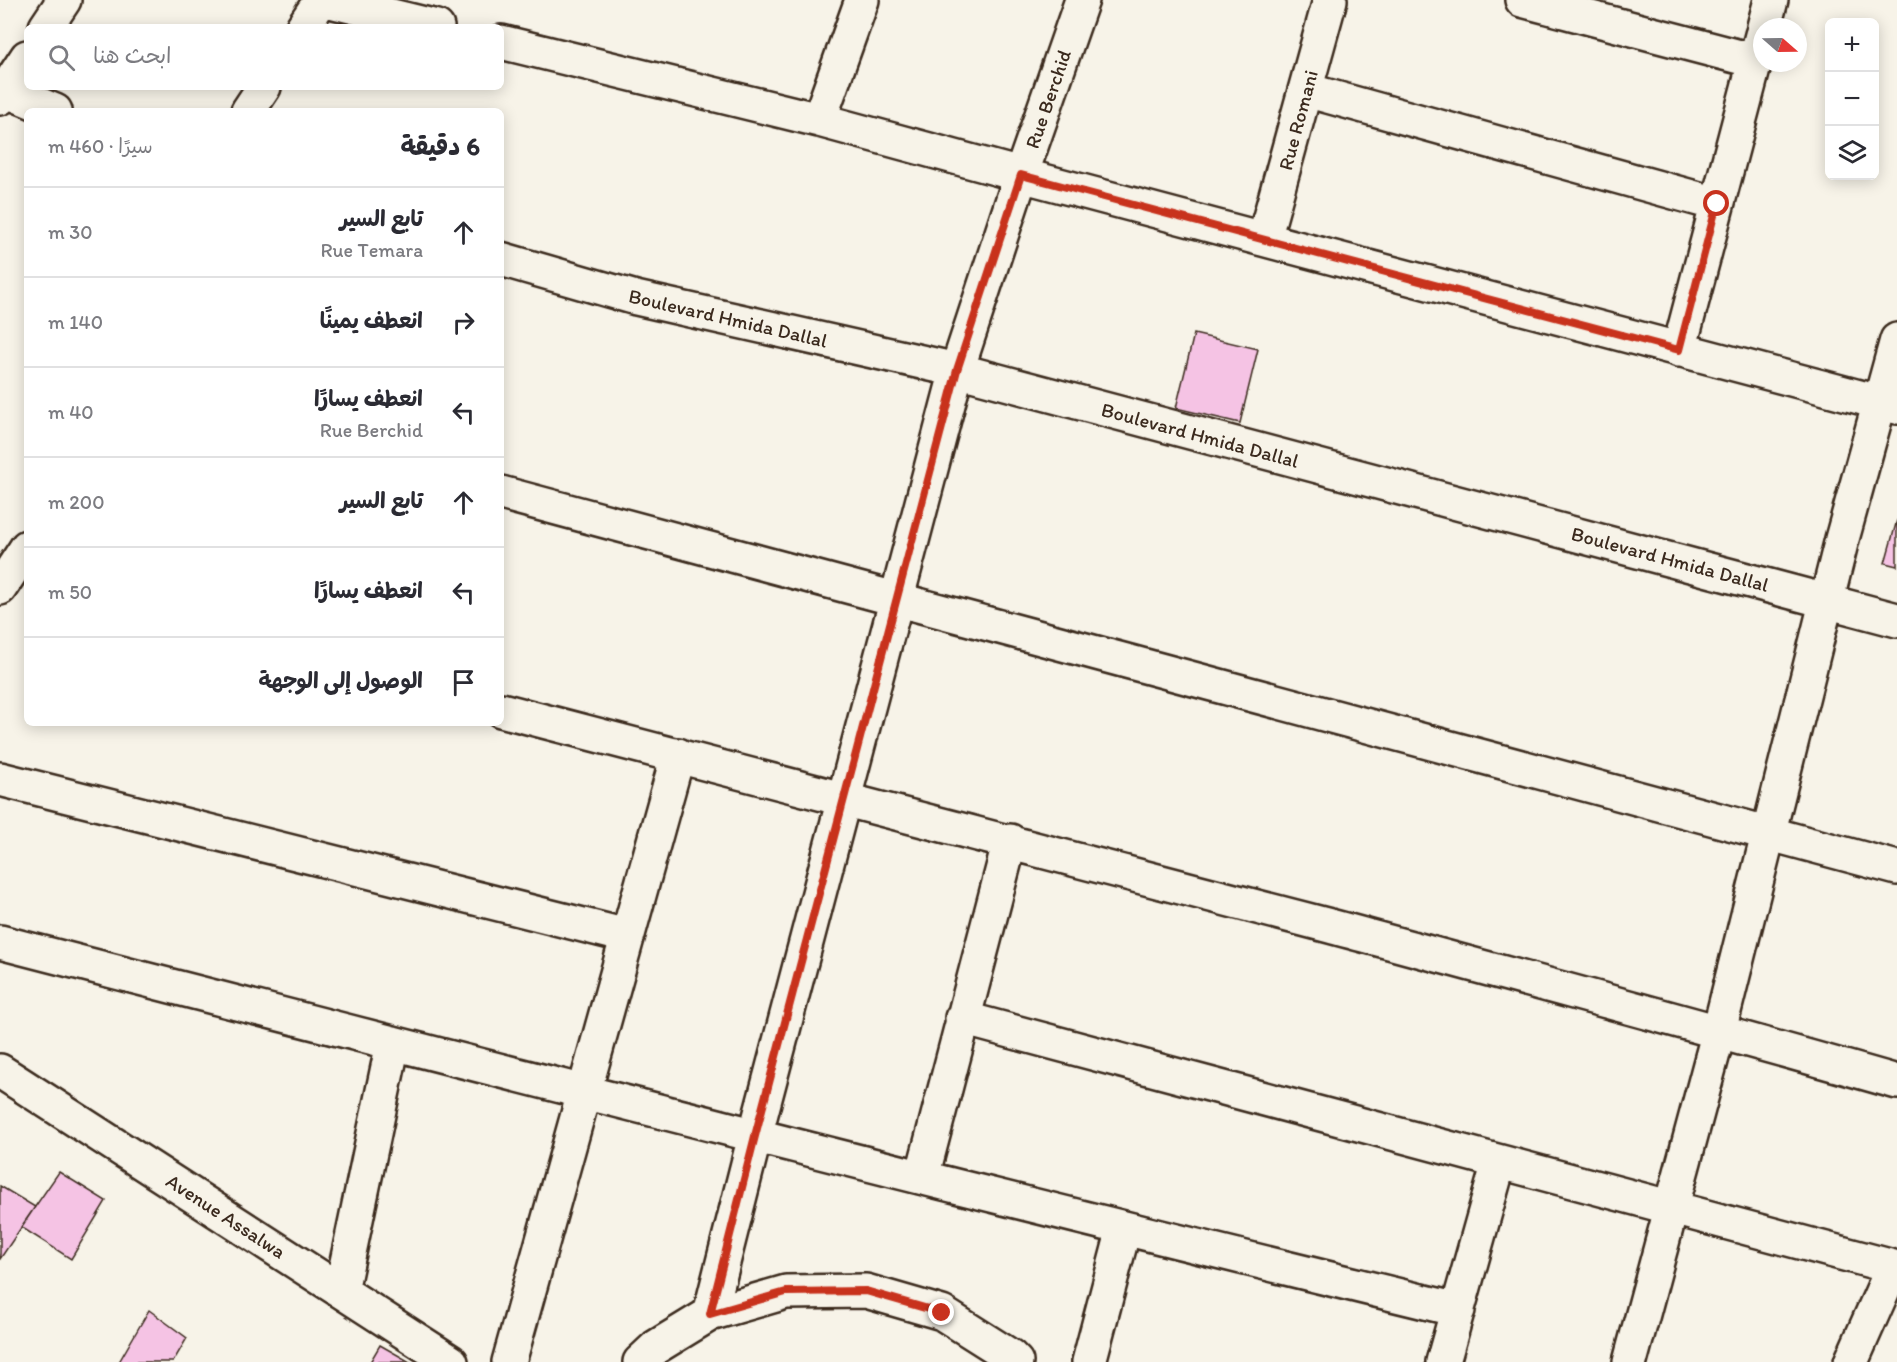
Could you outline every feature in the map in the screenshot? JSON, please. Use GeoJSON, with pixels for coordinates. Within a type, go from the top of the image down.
{"type":"FeatureCollection","features":[{"type":"Feature","properties":{"kind":"street"},"geometry":{"type":"LineString","coordinates":[[48,24],[64,0]]}},
{"type":"Feature","properties":{"kind":"street"},"geometry":{"type":"LineString","coordinates":[[305,24],[321,0]]}},
{"type":"Feature","properties":{"kind":"street"},"geometry":{"type":"LineString","coordinates":[[326,0],[425,24]]}},
{"type":"Feature","properties":{"kind":"street"},"geometry":{"type":"LineString","coordinates":[[819,120],[862,0]]}},
{"type":"Feature","properties":{"kind":"street","name":"Rue Berchid"},"geometry":{"type":"LineString","coordinates":[[710,1314],[957,370],[1082,0]]}},
{"type":"Feature","properties":{"kind":"street","name":"Rue Romani"},"geometry":{"type":"LineString","coordinates":[[1264,239],[1330,0]]}},
{"type":"Feature","properties":{"kind":"street"},"geometry":{"type":"LineString","coordinates":[[1522,0],[1753,47]]}},
{"type":"Feature","properties":{"kind":"street"},"geometry":{"type":"LineString","coordinates":[[1766,18],[1771,0]]}},
{"type":"Feature","properties":{"kind":"street"},"geometry":{"type":"LineString","coordinates":[[504,43],[819,120],[1889,405]]}},
{"type":"Feature","properties":{"kind":"street"},"geometry":{"type":"LineString","coordinates":[[24,61],[2,92],[47,108]]}},
{"type":"Feature","properties":{"kind":"street"},"geometry":{"type":"LineString","coordinates":[[1679,350],[1753,70]]}},
{"type":"Feature","properties":{"kind":"street"},"geometry":{"type":"LineString","coordinates":[[250,108],[262,90]]}},
{"type":"Feature","properties":{"kind":"street"},"geometry":{"type":"LineString","coordinates":[[1306,90],[1717,204]]}},
{"type":"Feature","properties":{"kind":"street","name":"Boulevard Hmida Dallal"},"geometry":{"type":"LineString","coordinates":[[504,260],[636,298],[957,370],[1897,620]]}},
{"type":"Feature","properties":{"kind":"street"},"geometry":{"type":"LineString","coordinates":[[1630,1362],[1673,1209],[1826,601],[1889,405],[1897,340]]}},
{"type":"Feature","properties":{"kind":"street"},"geometry":{"type":"LineString","coordinates":[[504,495],[1897,868]]}},
{"type":"Feature","properties":{"kind":"street"},"geometry":{"type":"LineString","coordinates":[[7,586],[24,553]]}},
{"type":"Feature","properties":{"kind":"street"},"geometry":{"type":"LineString","coordinates":[[504,711],[1010,841],[1719,1030],[1897,1082]]}},
{"type":"Feature","properties":{"kind":"street"},"geometry":{"type":"LineString","coordinates":[[509,1362],[678,755]]}},
{"type":"Feature","properties":{"kind":"street"},"geometry":{"type":"LineString","coordinates":[[0,778],[627,936]]}},
{"type":"Feature","properties":{"kind":"street"},"geometry":{"type":"LineString","coordinates":[[922,1177],[1010,841]]}},
{"type":"Feature","properties":{"kind":"street"},"geometry":{"type":"LineString","coordinates":[[0,942],[584,1093],[1124,1229],[1458,1310]]}},
{"type":"Feature","properties":{"kind":"street"},"geometry":{"type":"LineString","coordinates":[[962,1018],[1895,1268],[1851,1362]]}},
{"type":"Feature","properties":{"kind":"street"},"geometry":{"type":"LineString","coordinates":[[341,1291],[393,1043]]}},
{"type":"Feature","properties":{"kind":"street","name":"Avenue Assalwa"},"geometry":{"type":"LineString","coordinates":[[3,1080],[451,1362]]}},
{"type":"Feature","properties":{"kind":"street"},"geometry":{"type":"LineString","coordinates":[[1443,1362],[1499,1162]]}},
{"type":"Feature","properties":{"kind":"street"},"geometry":{"type":"LineString","coordinates":[[1089,1362],[1124,1229]]}},
{"type":"Feature","properties":{"kind":"street"},"geometry":{"type":"LineString","coordinates":[[640,1362],[656,1347],[710,1314],[786,1292],[866,1291],[942,1313],[1016,1362]]}},
{"type":"Feature","properties":{"kind":"building"},"geometry":{"type":"Polygon","coordinates":[[[1194,334],[1258,349],[1240,423],[1176,408],[1194,334]]]}},
{"type":"Feature","properties":{"kind":"building"},"geometry":{"type":"Polygon","coordinates":[[[1897,520],[1897,566],[1885,563],[1897,520]]]}},
{"type":"Feature","properties":{"kind":"building"},"geometry":{"type":"Polygon","coordinates":[[[59,1172],[106,1201],[71,1259],[21,1227],[59,1172]]]}},
{"type":"Feature","properties":{"kind":"building"},"geometry":{"type":"Polygon","coordinates":[[[0,1186],[35,1207],[0,1259],[0,1186]]]}},
{"type":"Feature","properties":{"kind":"building"},"geometry":{"type":"Polygon","coordinates":[[[149,1310],[187,1338],[173,1362],[119,1362],[149,1310]]]}},
{"type":"Feature","properties":{"kind":"building"},"geometry":{"type":"Polygon","coordinates":[[[380,1345],[410,1362],[370,1362],[380,1345]]]}},
{"type":"Feature","properties":{"kind":"route"},"geometry":{"type":"LineString","coordinates":[[942,1313],[866,1291],[786,1292],[710,1314],[957,370],[1021,175],[1679,350],[1717,204]]}}]}
